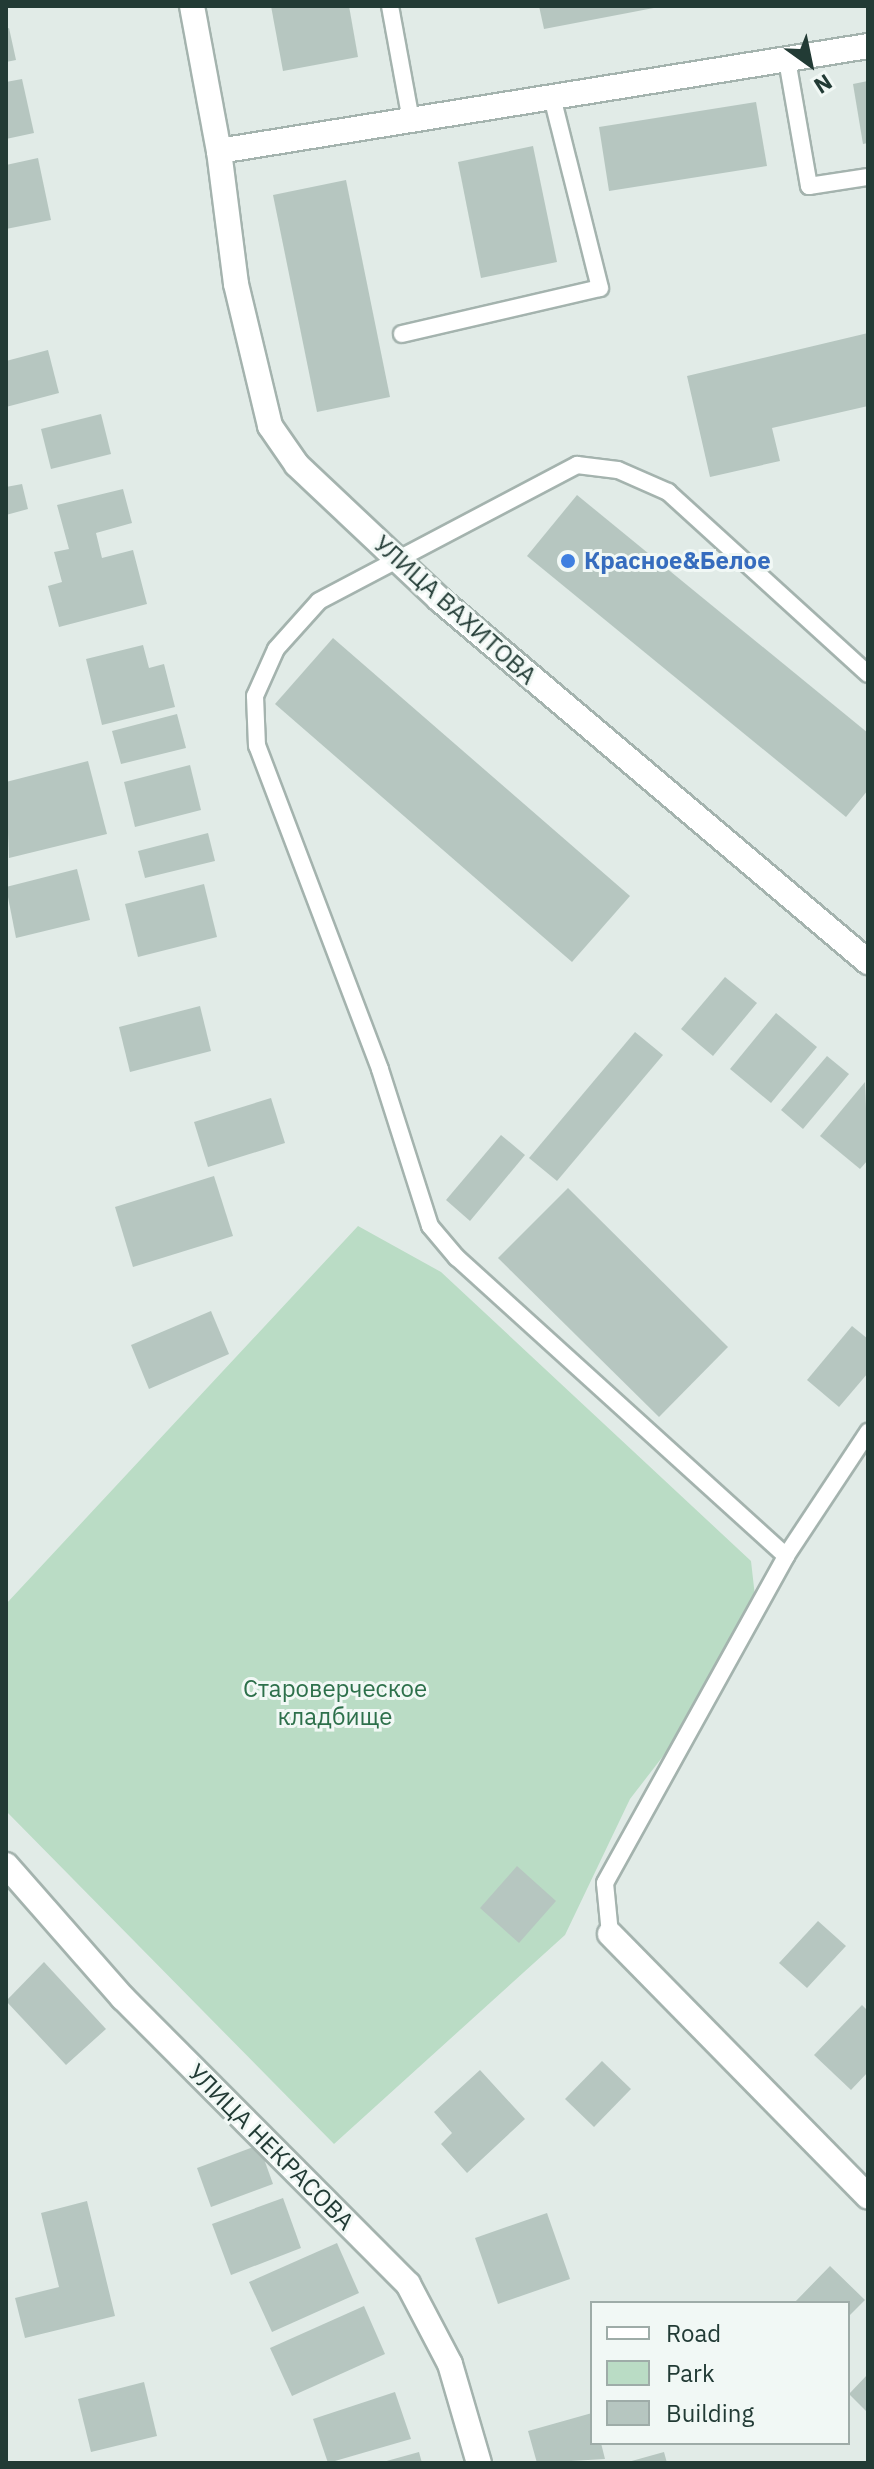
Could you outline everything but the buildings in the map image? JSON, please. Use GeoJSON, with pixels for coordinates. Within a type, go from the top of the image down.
{"type":"FeatureCollection","features":[{"type":"Feature","properties":{"kind":"street","name":"УЛИЦА ВАХИТОВА"},"geometry":{"type":"LineString","coordinates":[[192,6],[219,151],[236,284],[270,426],[297,465],[394,557],[665,794],[868,962]]}},
{"type":"Feature","properties":{"kind":"street"},"geometry":{"type":"LineString","coordinates":[[219,151],[868,46]]}},
{"type":"Feature","properties":{"kind":"street","name":"УЛИЦА НЕКРАСОВА"},"geometry":{"type":"LineString","coordinates":[[6,1865],[123,1998],[408,2284],[450,2364],[479,2463]]}},
{"type":"Feature","properties":{"kind":"street"},"geometry":{"type":"LineString","coordinates":[[610,1934],[868,2197]]}},
{"type":"Feature","properties":{"kind":"lane"},"geometry":{"type":"LineString","coordinates":[[390,6],[411,120]]}},
{"type":"Feature","properties":{"kind":"lane"},"geometry":{"type":"LineString","coordinates":[[787,60],[809,186],[868,177]]}},
{"type":"Feature","properties":{"kind":"lane"},"geometry":{"type":"LineString","coordinates":[[402,334],[600,288],[552,97]]}},
{"type":"Feature","properties":{"kind":"lane"},"geometry":{"type":"LineString","coordinates":[[786,1556],[457,1258],[430,1226],[380,1069],[257,746],[255,696],[276,649],[319,601],[394,557],[577,465],[618,470],[668,492],[868,674]]}},
{"type":"Feature","properties":{"kind":"lane"},"geometry":{"type":"LineString","coordinates":[[610,1934],[605,1883],[786,1556],[868,1432]]}},
{"type":"Feature","properties":{"kind":"green space","name":"Староверческое кладбище"},"geometry":{"type":"Polygon","coordinates":[[[358,1226],[441,1272],[751,1561],[757,1614],[735,1663],[630,1799],[565,1935],[334,2144],[6,1811],[6,1604],[358,1226]]]}},
{"type":"Feature","properties":{"kind":"place","name":"Красное&Белое"},"geometry":{"type":"Point","coordinates":[568,561]}}]}
